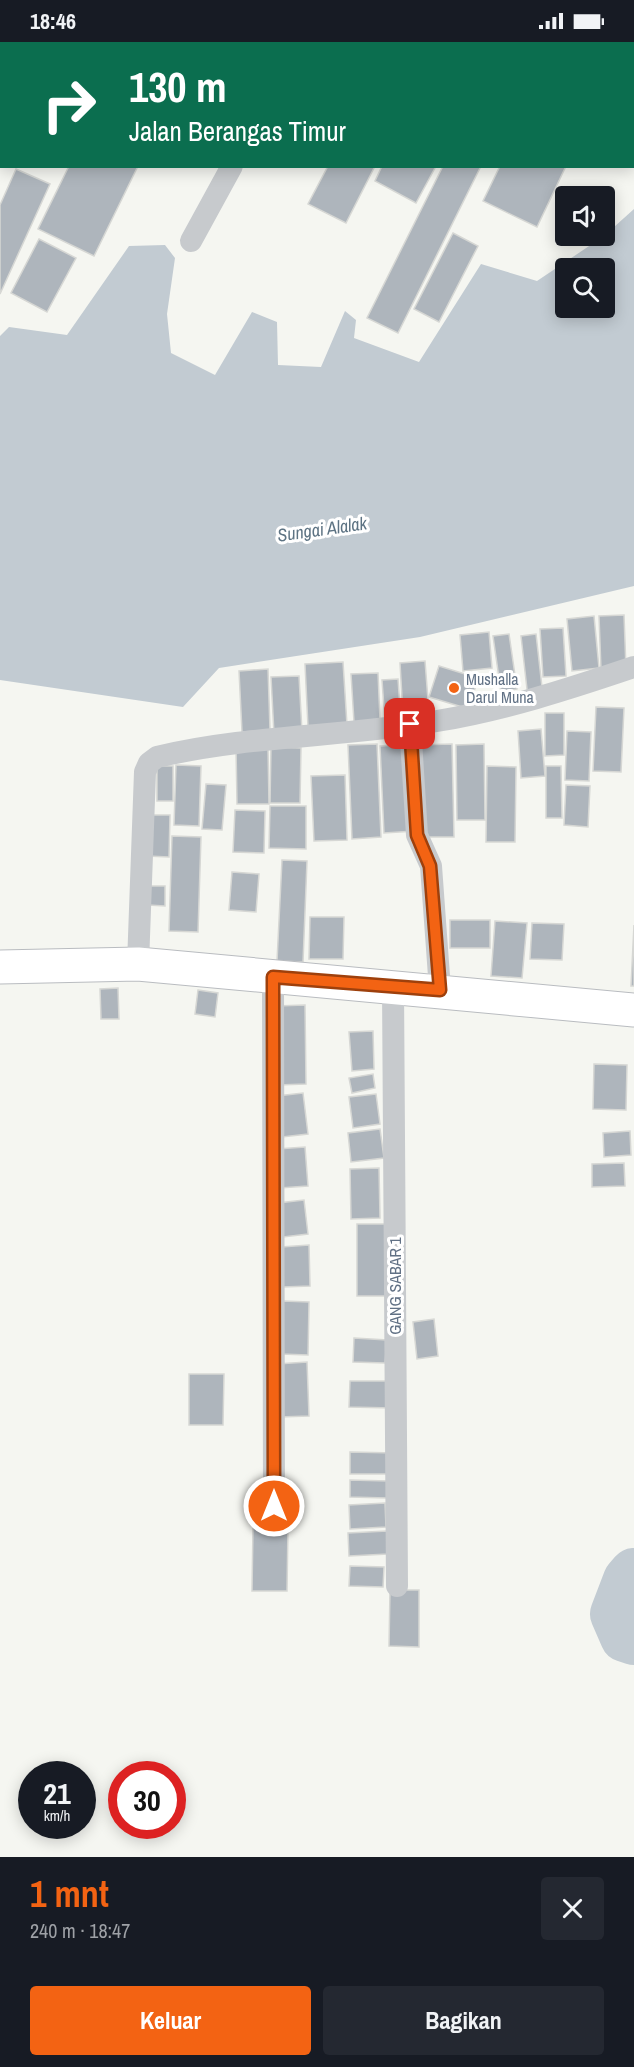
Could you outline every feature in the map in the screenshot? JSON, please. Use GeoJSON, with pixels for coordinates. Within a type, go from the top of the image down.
{"type":"FeatureCollection","features":[{"type":"Feature","properties":{"kind":"main road"},"geometry":{"type":"LineString","coordinates":[[0,967],[138,964],[440,990],[634,1010]]}},
{"type":"Feature","properties":{"kind":"street"},"geometry":{"type":"LineString","coordinates":[[190,241],[231,168]]}},
{"type":"Feature","properties":{"kind":"street"},"geometry":{"type":"LineString","coordinates":[[138,964],[145,771],[149,763],[157,757],[275,738],[437,721],[543,698],[634,667]]}},
{"type":"Feature","properties":{"kind":"street"},"geometry":{"type":"LineString","coordinates":[[410,724],[417,835],[430,866],[440,990]]}},
{"type":"Feature","properties":{"kind":"street"},"geometry":{"type":"LineString","coordinates":[[273,977],[274,1506]]}},
{"type":"Feature","properties":{"kind":"street","name":"GANG SABAR 1"},"geometry":{"type":"LineString","coordinates":[[393,987],[397,1586]]}},
{"type":"Feature","properties":{"kind":"water","name":"Sungai Alalak"},"geometry":{"type":"Polygon","coordinates":[[[634,209],[634,586],[420,637],[219,668],[183,707],[0,680],[0,336],[9,327],[67,335],[129,246],[165,245],[175,258],[167,314],[171,353],[215,375],[252,312],[277,322],[278,365],[321,367],[345,311],[356,320],[354,338],[419,362],[481,264],[537,281],[555,269],[555,318],[615,318],[615,258],[571,258],[589,246],[615,246],[615,226],[634,209]]]}},
{"type":"Feature","properties":{"kind":"building"},"geometry":{"type":"Polygon","coordinates":[[[68,168],[137,168],[94,256],[38,229],[68,168]]]}},
{"type":"Feature","properties":{"kind":"building"},"geometry":{"type":"Polygon","coordinates":[[[327,168],[374,168],[346,223],[308,204],[327,168]]]}},
{"type":"Feature","properties":{"kind":"building"},"geometry":{"type":"Polygon","coordinates":[[[381,168],[435,168],[416,203],[375,181],[381,168]]]}},
{"type":"Feature","properties":{"kind":"building"},"geometry":{"type":"Polygon","coordinates":[[[442,168],[480,168],[398,333],[367,318],[442,168]]]}},
{"type":"Feature","properties":{"kind":"building"},"geometry":{"type":"Polygon","coordinates":[[[499,168],[565,168],[537,227],[483,201],[499,168]]]}},
{"type":"Feature","properties":{"kind":"building"},"geometry":{"type":"Polygon","coordinates":[[[16,169],[50,184],[0,294],[0,205],[16,169]]]}},
{"type":"Feature","properties":{"kind":"building"},"geometry":{"type":"Polygon","coordinates":[[[453,233],[478,246],[439,322],[414,309],[453,233]]]}},
{"type":"Feature","properties":{"kind":"building"},"geometry":{"type":"Polygon","coordinates":[[[39,239],[76,258],[47,312],[11,293],[39,239]]]}},
{"type":"Feature","properties":{"kind":"building"},"geometry":{"type":"Polygon","coordinates":[[[624,615],[626,669],[601,670],[599,616],[624,615]]]}},
{"type":"Feature","properties":{"kind":"building"},"geometry":{"type":"Polygon","coordinates":[[[594,616],[599,668],[572,671],[567,619],[594,616]]]}},
{"type":"Feature","properties":{"kind":"building"},"geometry":{"type":"Polygon","coordinates":[[[563,628],[566,676],[543,677],[540,629],[563,628]]]}},
{"type":"Feature","properties":{"kind":"building"},"geometry":{"type":"Polygon","coordinates":[[[489,632],[492,668],[463,671],[460,635],[489,632]]]}},
{"type":"Feature","properties":{"kind":"building"},"geometry":{"type":"Polygon","coordinates":[[[509,634],[517,689],[501,692],[493,636],[509,634]]]}},
{"type":"Feature","properties":{"kind":"building"},"geometry":{"type":"Polygon","coordinates":[[[536,634],[543,696],[528,698],[521,636],[536,634]]]}},
{"type":"Feature","properties":{"kind":"building"},"geometry":{"type":"Polygon","coordinates":[[[425,661],[429,713],[403,715],[400,663],[425,661]]]}},
{"type":"Feature","properties":{"kind":"building"},"geometry":{"type":"Polygon","coordinates":[[[343,662],[347,725],[308,727],[305,664],[343,662]]]}},
{"type":"Feature","properties":{"kind":"building","name":"Mushalla Darul Muna"},"geometry":{"type":"Polygon","coordinates":[[[439,666],[478,678],[469,709],[429,697],[439,666]]]}},
{"type":"Feature","properties":{"kind":"building"},"geometry":{"type":"Polygon","coordinates":[[[268,669],[270,730],[242,732],[239,671],[268,669]]]}},
{"type":"Feature","properties":{"kind":"building"},"geometry":{"type":"Polygon","coordinates":[[[378,673],[380,720],[354,722],[351,674],[378,673]]]}},
{"type":"Feature","properties":{"kind":"building"},"geometry":{"type":"Polygon","coordinates":[[[299,676],[302,732],[274,734],[271,677],[299,676]]]}},
{"type":"Feature","properties":{"kind":"building"},"geometry":{"type":"Polygon","coordinates":[[[398,679],[401,722],[385,723],[382,680],[398,679]]]}},
{"type":"Feature","properties":{"kind":"building"},"geometry":{"type":"Polygon","coordinates":[[[596,707],[624,708],[621,772],[593,771],[596,707]]]}},
{"type":"Feature","properties":{"kind":"building"},"geometry":{"type":"Polygon","coordinates":[[[545,713],[564,713],[564,755],[545,756],[545,713]]]}},
{"type":"Feature","properties":{"kind":"building"},"geometry":{"type":"Polygon","coordinates":[[[541,729],[545,776],[521,778],[518,731],[541,729]]]}},
{"type":"Feature","properties":{"kind":"building"},"geometry":{"type":"Polygon","coordinates":[[[567,731],[591,732],[589,781],[565,780],[567,731]]]}},
{"type":"Feature","properties":{"kind":"building"},"geometry":{"type":"Polygon","coordinates":[[[377,744],[381,837],[352,839],[348,745],[377,744]]]}},
{"type":"Feature","properties":{"kind":"building"},"geometry":{"type":"Polygon","coordinates":[[[412,744],[415,831],[384,833],[380,746],[412,744]]]}},
{"type":"Feature","properties":{"kind":"building"},"geometry":{"type":"Polygon","coordinates":[[[452,744],[454,837],[418,837],[417,745],[452,744]]]}},
{"type":"Feature","properties":{"kind":"building"},"geometry":{"type":"Polygon","coordinates":[[[484,744],[485,820],[457,820],[456,745],[484,744]]]}},
{"type":"Feature","properties":{"kind":"building"},"geometry":{"type":"Polygon","coordinates":[[[271,747],[301,748],[300,803],[270,803],[271,747]]]}},
{"type":"Feature","properties":{"kind":"building"},"geometry":{"type":"Polygon","coordinates":[[[236,748],[268,748],[269,804],[237,804],[236,748]]]}},
{"type":"Feature","properties":{"kind":"building"},"geometry":{"type":"Polygon","coordinates":[[[176,765],[201,766],[199,826],[174,825],[176,765]]]}},
{"type":"Feature","properties":{"kind":"building"},"geometry":{"type":"Polygon","coordinates":[[[157,766],[173,766],[173,801],[157,801],[157,766]]]}},
{"type":"Feature","properties":{"kind":"building"},"geometry":{"type":"Polygon","coordinates":[[[487,766],[516,767],[515,842],[486,842],[487,766]]]}},
{"type":"Feature","properties":{"kind":"building"},"geometry":{"type":"Polygon","coordinates":[[[546,766],[561,766],[562,818],[546,818],[546,766]]]}},
{"type":"Feature","properties":{"kind":"building"},"geometry":{"type":"Polygon","coordinates":[[[345,775],[347,840],[314,841],[311,776],[345,775]]]}},
{"type":"Feature","properties":{"kind":"building"},"geometry":{"type":"Polygon","coordinates":[[[206,784],[226,785],[222,830],[202,829],[206,784]]]}},
{"type":"Feature","properties":{"kind":"building"},"geometry":{"type":"Polygon","coordinates":[[[566,785],[590,786],[588,827],[564,825],[566,785]]]}},
{"type":"Feature","properties":{"kind":"building"},"geometry":{"type":"Polygon","coordinates":[[[270,806],[306,806],[306,849],[269,848],[270,806]]]}},
{"type":"Feature","properties":{"kind":"building"},"geometry":{"type":"Polygon","coordinates":[[[235,810],[265,811],[264,853],[233,852],[235,810]]]}},
{"type":"Feature","properties":{"kind":"building"},"geometry":{"type":"Polygon","coordinates":[[[148,815],[170,815],[169,857],[147,856],[148,815]]]}},
{"type":"Feature","properties":{"kind":"building"},"geometry":{"type":"Polygon","coordinates":[[[172,836],[201,837],[198,932],[169,931],[172,836]]]}},
{"type":"Feature","properties":{"kind":"building"},"geometry":{"type":"Polygon","coordinates":[[[282,860],[307,861],[303,962],[277,961],[282,860]]]}},
{"type":"Feature","properties":{"kind":"building"},"geometry":{"type":"Polygon","coordinates":[[[232,872],[259,874],[256,912],[229,910],[232,872]]]}},
{"type":"Feature","properties":{"kind":"building"},"geometry":{"type":"Polygon","coordinates":[[[148,886],[165,886],[165,906],[148,905],[148,886]]]}},
{"type":"Feature","properties":{"kind":"building"},"geometry":{"type":"Polygon","coordinates":[[[310,917],[344,917],[343,959],[309,959],[310,917]]]}},
{"type":"Feature","properties":{"kind":"building"},"geometry":{"type":"Polygon","coordinates":[[[450,920],[490,920],[490,948],[450,948],[450,920]]]}},
{"type":"Feature","properties":{"kind":"building"},"geometry":{"type":"Polygon","coordinates":[[[495,921],[527,923],[522,978],[491,976],[495,921]]]}},
{"type":"Feature","properties":{"kind":"building"},"geometry":{"type":"Polygon","coordinates":[[[532,923],[564,924],[562,960],[530,959],[532,923]]]}},
{"type":"Feature","properties":{"kind":"building"},"geometry":{"type":"Polygon","coordinates":[[[634,925],[634,986],[631,986],[634,925]]]}},
{"type":"Feature","properties":{"kind":"building"},"geometry":{"type":"Polygon","coordinates":[[[118,988],[119,1019],[101,1019],[100,989],[118,988]]]}},
{"type":"Feature","properties":{"kind":"building"},"geometry":{"type":"Polygon","coordinates":[[[198,990],[218,993],[215,1017],[195,1014],[198,990]]]}},
{"type":"Feature","properties":{"kind":"building"},"geometry":{"type":"Polygon","coordinates":[[[305,1005],[306,1084],[277,1085],[276,1006],[305,1005]]]}},
{"type":"Feature","properties":{"kind":"building"},"geometry":{"type":"Polygon","coordinates":[[[373,1031],[374,1069],[352,1071],[349,1032],[373,1031]]]}},
{"type":"Feature","properties":{"kind":"building"},"geometry":{"type":"Polygon","coordinates":[[[594,1064],[627,1065],[626,1110],[593,1109],[594,1064]]]}},
{"type":"Feature","properties":{"kind":"building"},"geometry":{"type":"Polygon","coordinates":[[[373,1074],[375,1088],[352,1093],[349,1078],[373,1074]]]}},
{"type":"Feature","properties":{"kind":"building"},"geometry":{"type":"Polygon","coordinates":[[[303,1093],[308,1134],[282,1137],[277,1096],[303,1093]]]}},
{"type":"Feature","properties":{"kind":"building"},"geometry":{"type":"Polygon","coordinates":[[[376,1094],[380,1124],[353,1128],[349,1097],[376,1094]]]}},
{"type":"Feature","properties":{"kind":"building"},"geometry":{"type":"Polygon","coordinates":[[[380,1129],[384,1158],[351,1162],[348,1133],[380,1129]]]}},
{"type":"Feature","properties":{"kind":"building"},"geometry":{"type":"Polygon","coordinates":[[[630,1131],[631,1155],[604,1157],[603,1133],[630,1131]]]}},
{"type":"Feature","properties":{"kind":"building"},"geometry":{"type":"Polygon","coordinates":[[[305,1147],[308,1186],[279,1188],[277,1149],[305,1147]]]}},
{"type":"Feature","properties":{"kind":"building"},"geometry":{"type":"Polygon","coordinates":[[[624,1163],[625,1186],[592,1187],[592,1164],[624,1163]]]}},
{"type":"Feature","properties":{"kind":"building"},"geometry":{"type":"Polygon","coordinates":[[[379,1168],[380,1218],[351,1219],[350,1169],[379,1168]]]}},
{"type":"Feature","properties":{"kind":"building"},"geometry":{"type":"Polygon","coordinates":[[[304,1200],[308,1234],[283,1237],[278,1203],[304,1200]]]}},
{"type":"Feature","properties":{"kind":"building"},"geometry":{"type":"Polygon","coordinates":[[[357,1224],[386,1224],[386,1296],[357,1296],[357,1224]]]}},
{"type":"Feature","properties":{"kind":"building"},"geometry":{"type":"Polygon","coordinates":[[[309,1245],[310,1286],[283,1287],[281,1247],[309,1245]]]}},
{"type":"Feature","properties":{"kind":"building"},"geometry":{"type":"Polygon","coordinates":[[[283,1301],[309,1302],[308,1355],[281,1354],[283,1301]]]}},
{"type":"Feature","properties":{"kind":"building"},"geometry":{"type":"Polygon","coordinates":[[[434,1319],[438,1356],[417,1359],[413,1322],[434,1319]]]}},
{"type":"Feature","properties":{"kind":"building"},"geometry":{"type":"Polygon","coordinates":[[[354,1338],[387,1340],[385,1363],[353,1362],[354,1338]]]}},
{"type":"Feature","properties":{"kind":"building"},"geometry":{"type":"Polygon","coordinates":[[[307,1362],[309,1416],[279,1417],[277,1364],[307,1362]]]}},
{"type":"Feature","properties":{"kind":"building"},"geometry":{"type":"Polygon","coordinates":[[[189,1374],[224,1374],[223,1425],[189,1425],[189,1374]]]}},
{"type":"Feature","properties":{"kind":"building"},"geometry":{"type":"Polygon","coordinates":[[[350,1381],[393,1381],[392,1408],[349,1407],[350,1381]]]}},
{"type":"Feature","properties":{"kind":"building"},"geometry":{"type":"Polygon","coordinates":[[[350,1452],[395,1453],[394,1474],[350,1474],[350,1452]]]}},
{"type":"Feature","properties":{"kind":"building"},"geometry":{"type":"Polygon","coordinates":[[[350,1480],[388,1481],[387,1498],[350,1497],[350,1480]]]}},
{"type":"Feature","properties":{"kind":"building"},"geometry":{"type":"Polygon","coordinates":[[[385,1503],[386,1527],[350,1529],[349,1505],[385,1503]]]}},
{"type":"Feature","properties":{"kind":"building"},"geometry":{"type":"Polygon","coordinates":[[[253,1526],[288,1526],[287,1591],[252,1591],[253,1526]]]}},
{"type":"Feature","properties":{"kind":"building"},"geometry":{"type":"Polygon","coordinates":[[[387,1531],[388,1554],[349,1556],[348,1533],[387,1531]]]}},
{"type":"Feature","properties":{"kind":"building"},"geometry":{"type":"Polygon","coordinates":[[[350,1566],[384,1567],[383,1587],[349,1586],[350,1566]]]}},
{"type":"Feature","properties":{"kind":"building"},"geometry":{"type":"Polygon","coordinates":[[[390,1590],[419,1590],[419,1647],[389,1646],[390,1590]]]}},
{"type":"Feature","properties":{"kind":"waterway"},"geometry":{"type":"LineString","coordinates":[[634,1573],[628,1580],[615,1614],[625,1637],[634,1640]]}},
{"type":"Feature","properties":{"kind":"place","name":"Mushalla Darul Muna"},"geometry":{"type":"Point","coordinates":[454,688]}},
{"type":"Feature","properties":{"kind":"route"},"geometry":{"type":"LineString","coordinates":[[274,1506],[273,977],[440,990],[435,898],[427,854],[417,835],[410,724]]}}]}
